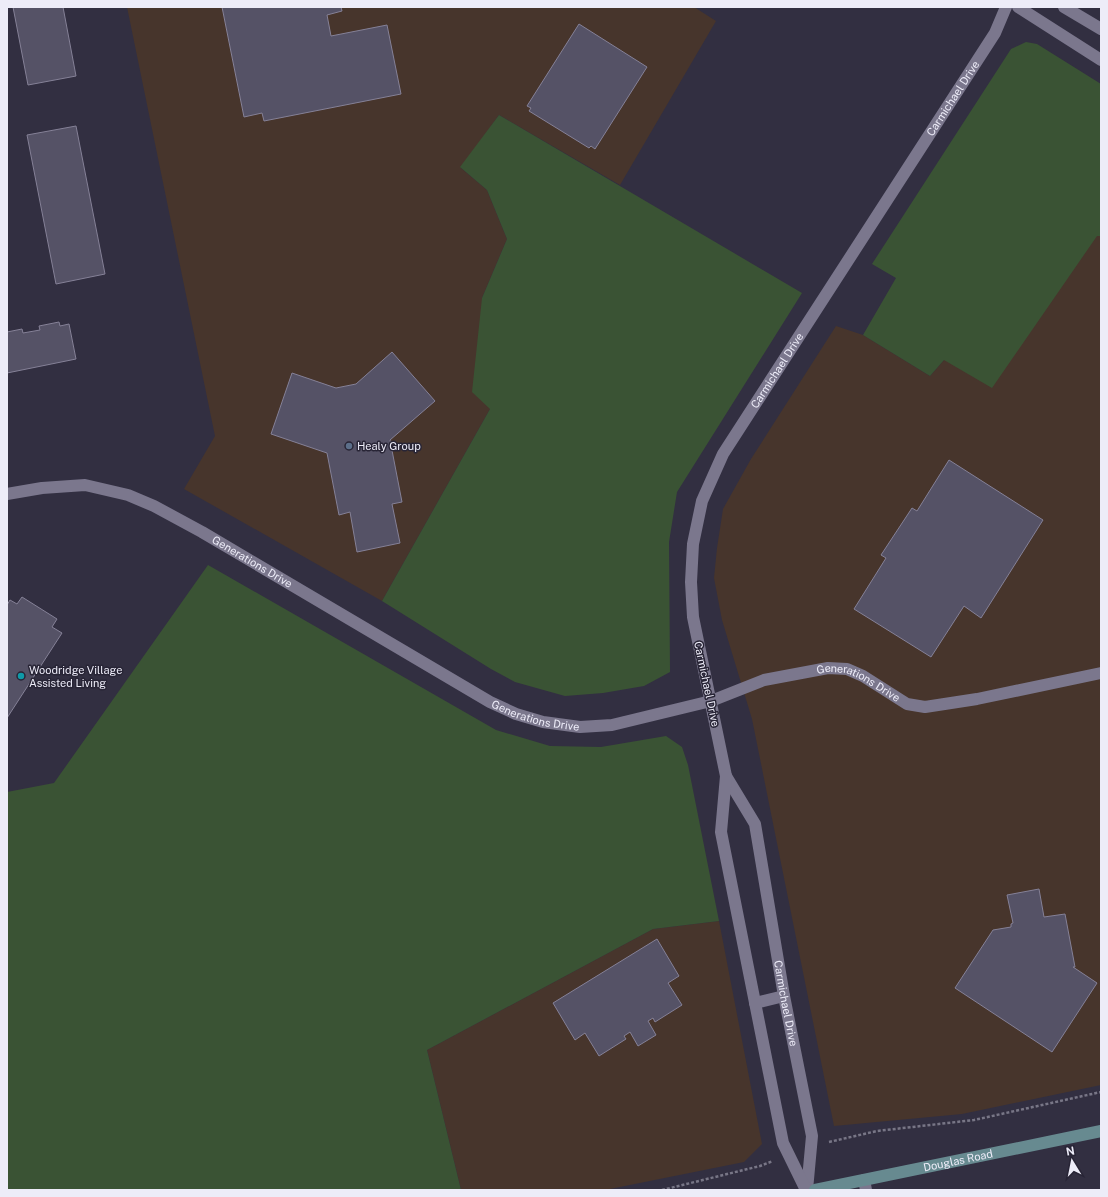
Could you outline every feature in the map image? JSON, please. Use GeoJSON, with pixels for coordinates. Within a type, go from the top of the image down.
{"type":"FeatureCollection","features":[{"type":"Feature","properties":{"kind":"street","name":"Carmichael Drive"},"geometry":{"type":"LineString","coordinates":[[807,1190],[783,1143],[721,832],[726,776],[693,617],[693,544],[702,501],[723,454],[995,33],[1006,7]]}},
{"type":"Feature","properties":{"kind":"street"},"geometry":{"type":"LineString","coordinates":[[1018,7],[1101,60]]}},
{"type":"Feature","properties":{"kind":"street"},"geometry":{"type":"LineString","coordinates":[[1064,7],[1101,29]]}},
{"type":"Feature","properties":{"kind":"street","name":"Generations Drive"},"geometry":{"type":"LineString","coordinates":[[7,494],[42,488],[85,485],[128,495],[154,506],[202,532],[490,702],[516,714],[543,722],[580,727],[612,725],[711,701],[764,680],[828,668],[847,669],[863,676],[907,704],[925,707],[977,700],[1101,674]]}},
{"type":"Feature","properties":{"kind":"street","name":"Carmichael Drive"},"geometry":{"type":"LineString","coordinates":[[726,776],[755,824],[784,996],[812,1136],[807,1190]]}},
{"type":"Feature","properties":{"kind":"street"},"geometry":{"type":"LineString","coordinates":[[755,1003],[784,996]]}},
{"type":"Feature","properties":{"kind":"street","name":"Douglas Road"},"geometry":{"type":"LineString","coordinates":[[815,1190],[865,1185],[1101,1130]]}},
{"type":"Feature","properties":{"kind":"path"},"geometry":{"type":"LineString","coordinates":[[833,1141],[877,1131],[974,1120],[1101,1092]]}},
{"type":"Feature","properties":{"kind":"path"},"geometry":{"type":"LineString","coordinates":[[662,1190],[760,1166]]}},
{"type":"Feature","properties":{"kind":"shaded area"},"geometry":{"type":"Polygon","coordinates":[[[127,7],[694,7],[716,21],[620,185],[499,115],[461,168],[487,190],[507,239],[482,298],[490,409],[382,601],[184,489],[215,436],[127,7]]]}},
{"type":"Feature","properties":{"kind":"shaded area"},"geometry":{"type":"Polygon","coordinates":[[[1097,235],[1101,236],[1101,1085],[962,1114],[834,1126],[752,719],[722,620],[714,578],[723,509],[751,459],[836,326],[863,335],[930,376],[944,360],[1097,235]]]}},
{"type":"Feature","properties":{"kind":"shaded area"},"geometry":{"type":"Polygon","coordinates":[[[719,921],[762,1144],[744,1162],[605,1190],[461,1190],[427,1050],[653,929],[719,921]]]}},
{"type":"Feature","properties":{"kind":"green space"},"geometry":{"type":"Polygon","coordinates":[[[1026,42],[1037,44],[1101,84],[1101,236],[1097,236],[992,388],[944,360],[930,376],[863,335],[896,278],[872,264],[1011,49],[1026,42]]]}},
{"type":"Feature","properties":{"kind":"green space"},"geometry":{"type":"Polygon","coordinates":[[[499,115],[802,293],[677,492],[669,542],[670,672],[644,686],[603,693],[565,696],[515,682],[491,669],[382,601],[490,409],[472,392],[482,298],[507,239],[487,190],[460,167],[499,115]]]}},
{"type":"Feature","properties":{"kind":"green space"},"geometry":{"type":"Polygon","coordinates":[[[208,565],[496,730],[550,746],[601,747],[666,736],[682,747],[688,765],[719,921],[653,929],[427,1050],[461,1190],[7,1190],[7,792],[54,783],[208,565]]]}},
{"type":"Feature","properties":{"kind":"building"},"geometry":{"type":"Polygon","coordinates":[[[13,7],[63,7],[76,76],[28,85],[13,7]]]}},
{"type":"Feature","properties":{"kind":"building"},"geometry":{"type":"Polygon","coordinates":[[[222,7],[341,7],[342,11],[327,15],[331,36],[387,25],[401,94],[264,121],[262,113],[244,117],[222,7]]]}},
{"type":"Feature","properties":{"kind":"building"},"geometry":{"type":"Polygon","coordinates":[[[579,24],[647,67],[595,149],[591,146],[589,148],[529,111],[531,108],[527,106],[579,24]]]}},
{"type":"Feature","properties":{"kind":"building"},"geometry":{"type":"Polygon","coordinates":[[[76,126],[105,274],[56,284],[27,135],[76,126]]]}},
{"type":"Feature","properties":{"kind":"building"},"geometry":{"type":"Polygon","coordinates":[[[59,322],[60,326],[69,324],[76,359],[7,373],[7,332],[22,329],[23,333],[40,330],[39,326],[59,322]]]}},
{"type":"Feature","properties":{"kind":"building","name":"Healy Group"},"geometry":{"type":"Polygon","coordinates":[[[392,352],[435,401],[390,440],[402,502],[392,504],[400,543],[357,552],[350,512],[339,515],[327,453],[271,434],[292,373],[336,388],[356,384],[392,352]]]}},
{"type":"Feature","properties":{"kind":"building"},"geometry":{"type":"Polygon","coordinates":[[[949,460],[1043,520],[981,618],[964,606],[931,657],[854,609],[886,558],[881,555],[912,508],[917,511],[949,460]]]}},
{"type":"Feature","properties":{"kind":"building","name":"Woodridge Village Assisted Living"},"geometry":{"type":"Polygon","coordinates":[[[22,597],[57,619],[52,627],[62,633],[7,718],[7,605],[10,600],[17,604],[22,597]]]}},
{"type":"Feature","properties":{"kind":"building"},"geometry":{"type":"Polygon","coordinates":[[[1039,889],[1044,917],[1065,914],[1075,967],[1073,967],[1097,983],[1052,1052],[955,988],[993,930],[1011,927],[1011,924],[1013,923],[1007,895],[1039,889]]]}},
{"type":"Feature","properties":{"kind":"building"},"geometry":{"type":"Polygon","coordinates":[[[657,939],[679,976],[668,983],[682,1005],[655,1022],[653,1018],[648,1021],[656,1035],[638,1046],[630,1032],[624,1036],[626,1039],[599,1056],[585,1033],[575,1040],[553,1003],[657,939]]]}},
{"type":"Feature","properties":{"kind":"place","name":"Healy Group"},"geometry":{"type":"Point","coordinates":[349,446]}},
{"type":"Feature","properties":{"kind":"place","name":"Woodridge Village Assisted Living"},"geometry":{"type":"Point","coordinates":[21,676]}}]}
